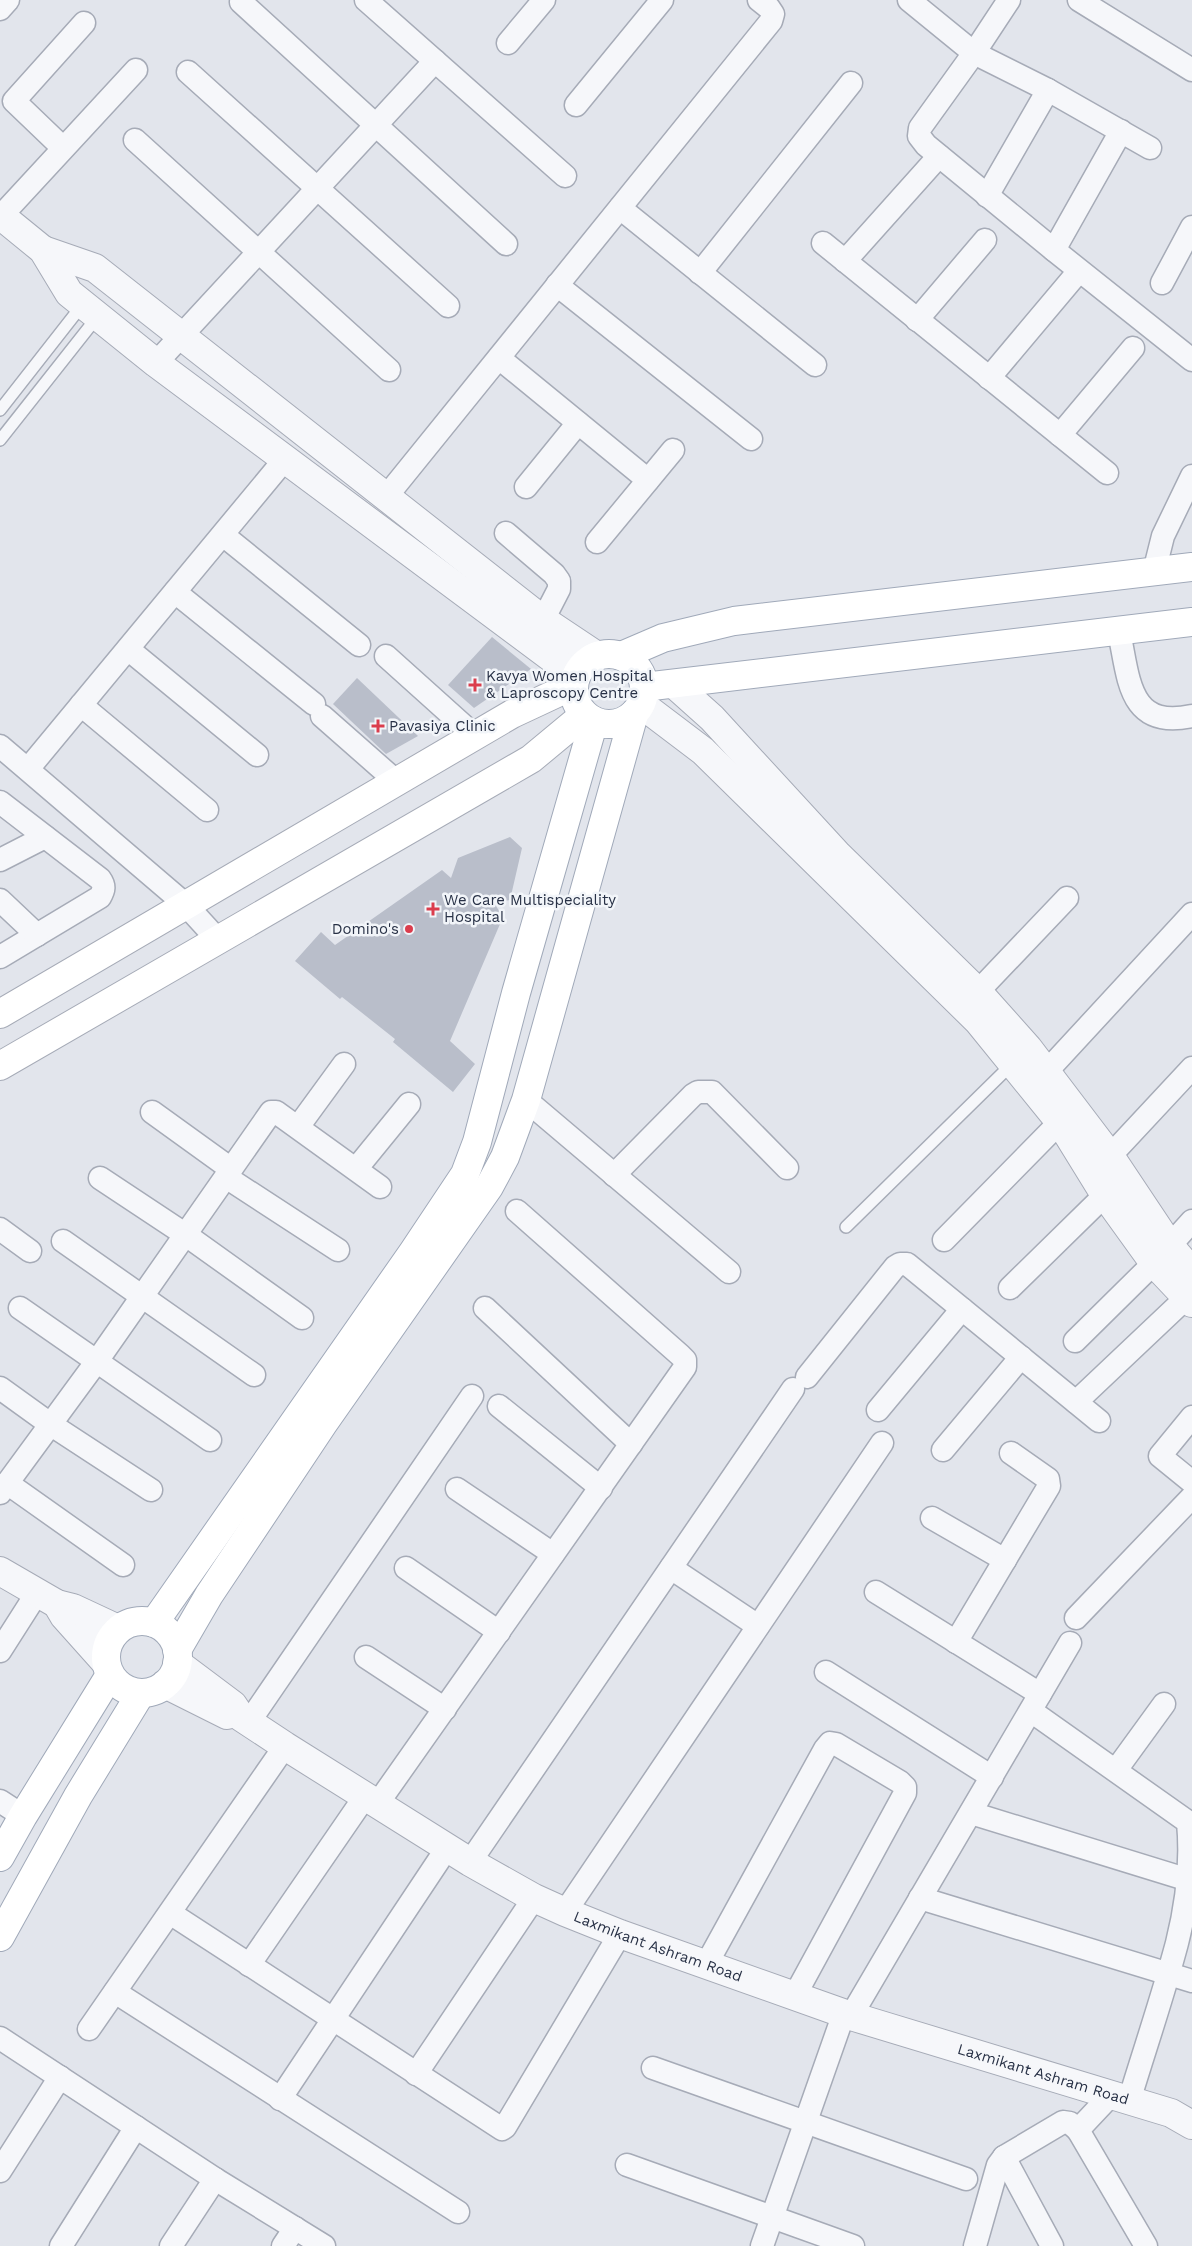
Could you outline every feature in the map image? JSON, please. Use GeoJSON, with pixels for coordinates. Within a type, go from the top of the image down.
{"type":"FeatureCollection","features":[{"type":"Feature","properties":{"kind":"main road"},"geometry":{"type":"LineString","coordinates":[[0,1014],[512,714],[575,680],[588,660],[609,656],[664,638],[734,621],[1192,567]]}},
{"type":"Feature","properties":{"kind":"main road"},"geometry":{"type":"LineString","coordinates":[[575,680],[576,701],[589,718],[604,724],[615,724],[625,720],[640,702],[674,684],[1192,622]]}},
{"type":"Feature","properties":{"kind":"main road"},"geometry":{"type":"LineString","coordinates":[[0,1937],[78,1796],[165,1673],[209,1595],[323,1424],[489,1187],[505,1157],[526,1100],[640,702],[642,677],[637,668],[609,656]]}},
{"type":"Feature","properties":{"kind":"main road"},"geometry":{"type":"LineString","coordinates":[[0,1066],[531,759],[589,718]]}},
{"type":"Feature","properties":{"kind":"main road"},"geometry":{"type":"LineString","coordinates":[[154,1622],[413,1252],[473,1157],[589,718]]}},
{"type":"Feature","properties":{"kind":"main road"},"geometry":{"type":"LineString","coordinates":[[136,1622],[154,1622],[165,1629],[173,1638],[165,1673],[124,1688],[108,1669],[106,1650],[110,1638],[118,1629],[136,1622]]}},
{"type":"Feature","properties":{"kind":"main road"},"geometry":{"type":"LineString","coordinates":[[0,1857],[108,1669]]}},
{"type":"Feature","properties":{"kind":"street"},"geometry":{"type":"LineString","coordinates":[[0,9],[8,0]]}},
{"type":"Feature","properties":{"kind":"street"},"geometry":{"type":"LineString","coordinates":[[366,0],[565,176]]}},
{"type":"Feature","properties":{"kind":"street"},"geometry":{"type":"LineString","coordinates":[[508,44],[544,0]]}},
{"type":"Feature","properties":{"kind":"street"},"geometry":{"type":"LineString","coordinates":[[576,105],[662,0]]}},
{"type":"Feature","properties":{"kind":"street"},"geometry":{"type":"LineString","coordinates":[[386,498],[771,21],[772,14],[769,8],[758,0]]}},
{"type":"Feature","properties":{"kind":"street"},"geometry":{"type":"LineString","coordinates":[[909,0],[974,53],[1048,90],[1150,148]]}},
{"type":"Feature","properties":{"kind":"street"},"geometry":{"type":"LineString","coordinates":[[1009,0],[974,53],[920,128],[919,136],[926,145],[987,196],[1192,360]]}},
{"type":"Feature","properties":{"kind":"street"},"geometry":{"type":"LineString","coordinates":[[1079,0],[1192,70]]}},
{"type":"Feature","properties":{"kind":"street"},"geometry":{"type":"LineString","coordinates":[[241,2],[506,244]]}},
{"type":"Feature","properties":{"kind":"street"},"geometry":{"type":"LineString","coordinates":[[63,148],[14,101],[84,23]]}},
{"type":"Feature","properties":{"kind":"street"},"geometry":{"type":"LineString","coordinates":[[156,363],[435,61]]}},
{"type":"Feature","properties":{"kind":"street"},"geometry":{"type":"LineString","coordinates":[[136,70],[0,215],[43,250],[69,293],[156,363],[575,680]]}},
{"type":"Feature","properties":{"kind":"street"},"geometry":{"type":"LineString","coordinates":[[188,72],[448,306]]}},
{"type":"Feature","properties":{"kind":"street"},"geometry":{"type":"LineString","coordinates":[[700,273],[851,83]]}},
{"type":"Feature","properties":{"kind":"street"},"geometry":{"type":"LineString","coordinates":[[987,196],[1048,90]]}},
{"type":"Feature","properties":{"kind":"street"},"geometry":{"type":"LineString","coordinates":[[1054,250],[1121,131]]}},
{"type":"Feature","properties":{"kind":"street"},"geometry":{"type":"LineString","coordinates":[[135,140],[390,370]]}},
{"type":"Feature","properties":{"kind":"street"},"geometry":{"type":"LineString","coordinates":[[846,261],[939,156]]}},
{"type":"Feature","properties":{"kind":"street"},"geometry":{"type":"LineString","coordinates":[[620,208],[815,365]]}},
{"type":"Feature","properties":{"kind":"street"},"geometry":{"type":"LineString","coordinates":[[1162,283],[1192,227]]}},
{"type":"Feature","properties":{"kind":"street"},"geometry":{"type":"LineString","coordinates":[[917,320],[985,240]]}},
{"type":"Feature","properties":{"kind":"street"},"geometry":{"type":"LineString","coordinates":[[822,243],[1107,473]]}},
{"type":"Feature","properties":{"kind":"street"},"geometry":{"type":"LineString","coordinates":[[43,250],[95,268],[180,337],[543,620],[609,656]]}},
{"type":"Feature","properties":{"kind":"street"},"geometry":{"type":"LineString","coordinates":[[989,378],[1079,271]]}},
{"type":"Feature","properties":{"kind":"street"},"geometry":{"type":"LineString","coordinates":[[557,285],[751,439]]}},
{"type":"Feature","properties":{"kind":"street"},"geometry":{"type":"LineString","coordinates":[[1060,435],[1133,348]]}},
{"type":"Feature","properties":{"kind":"street"},"geometry":{"type":"LineString","coordinates":[[499,358],[648,480]]}},
{"type":"Feature","properties":{"kind":"street"},"geometry":{"type":"LineString","coordinates":[[526,488],[578,423]]}},
{"type":"Feature","properties":{"kind":"street"},"geometry":{"type":"LineString","coordinates":[[597,542],[673,450]]}},
{"type":"Feature","properties":{"kind":"street"},"geometry":{"type":"LineString","coordinates":[[28,769],[285,459]]}},
{"type":"Feature","properties":{"kind":"street"},"geometry":{"type":"LineString","coordinates":[[1154,572],[1163,536],[1192,476]]}},
{"type":"Feature","properties":{"kind":"street"},"geometry":{"type":"LineString","coordinates":[[506,533],[554,574],[559,581],[559,589],[543,620]]}},
{"type":"Feature","properties":{"kind":"street"},"geometry":{"type":"LineString","coordinates":[[223,534],[359,645]]}},
{"type":"Feature","properties":{"kind":"street"},"geometry":{"type":"LineString","coordinates":[[175,592],[318,710],[397,782]]}},
{"type":"Feature","properties":{"kind":"street"},"geometry":{"type":"LineString","coordinates":[[1119,632],[1131,691],[1136,702],[1150,713],[1174,720],[1192,716]]}},
{"type":"Feature","properties":{"kind":"street"},"geometry":{"type":"LineString","coordinates":[[128,649],[257,755]]}},
{"type":"Feature","properties":{"kind":"street"},"geometry":{"type":"LineString","coordinates":[[386,656],[475,736]]}},
{"type":"Feature","properties":{"kind":"street"},"geometry":{"type":"LineString","coordinates":[[674,684],[712,718],[970,999],[1039,1079],[1110,1156],[1162,1254]]}},
{"type":"Feature","properties":{"kind":"street"},"geometry":{"type":"LineString","coordinates":[[640,702],[689,738],[970,999],[1014,1063],[1039,1079],[1060,1122],[1104,1195],[1162,1254],[1190,1291],[1076,1402]]}},
{"type":"Feature","properties":{"kind":"street"},"geometry":{"type":"LineString","coordinates":[[81,705],[207,810]]}},
{"type":"Feature","properties":{"kind":"street"},"geometry":{"type":"LineString","coordinates":[[0,746],[186,905],[218,940]]}},
{"type":"Feature","properties":{"kind":"street"},"geometry":{"type":"LineString","coordinates":[[0,802],[104,884],[104,890],[100,897],[1,956]]}},
{"type":"Feature","properties":{"kind":"street"},"geometry":{"type":"LineString","coordinates":[[0,860],[45,837]]}},
{"type":"Feature","properties":{"kind":"street"},"geometry":{"type":"LineString","coordinates":[[970,999],[1066,898]]}},
{"type":"Feature","properties":{"kind":"street"},"geometry":{"type":"LineString","coordinates":[[0,900],[36,935]]}},
{"type":"Feature","properties":{"kind":"street"},"geometry":{"type":"LineString","coordinates":[[1039,1079],[1192,914]]}},
{"type":"Feature","properties":{"kind":"street"},"geometry":{"type":"LineString","coordinates":[[298,1127],[344,1064]]}},
{"type":"Feature","properties":{"kind":"street"},"geometry":{"type":"LineString","coordinates":[[1110,1156],[1192,1068]]}},
{"type":"Feature","properties":{"kind":"street"},"geometry":{"type":"LineString","coordinates":[[614,1175],[693,1095],[706,1091],[712,1092],[787,1168]]}},
{"type":"Feature","properties":{"kind":"street"},"geometry":{"type":"LineString","coordinates":[[526,1100],[729,1272]]}},
{"type":"Feature","properties":{"kind":"street"},"geometry":{"type":"LineString","coordinates":[[356,1169],[409,1104]]}},
{"type":"Feature","properties":{"kind":"street"},"geometry":{"type":"LineString","coordinates":[[152,1112],[229,1173],[338,1250]]}},
{"type":"Feature","properties":{"kind":"street"},"geometry":{"type":"LineString","coordinates":[[123,1565],[3,1488],[142,1298],[271,1112],[276,1112],[298,1127],[380,1187]]}},
{"type":"Feature","properties":{"kind":"street"},"geometry":{"type":"LineString","coordinates":[[944,1240],[1060,1122]]}},
{"type":"Feature","properties":{"kind":"street"},"geometry":{"type":"LineString","coordinates":[[100,1178],[186,1235],[302,1318]]}},
{"type":"Feature","properties":{"kind":"street"},"geometry":{"type":"LineString","coordinates":[[1010,1288],[1104,1195]]}},
{"type":"Feature","properties":{"kind":"street"},"geometry":{"type":"LineString","coordinates":[[250,1965],[372,1799],[445,1709],[685,1367],[685,1360],[517,1211]]}},
{"type":"Feature","properties":{"kind":"street"},"geometry":{"type":"LineString","coordinates":[[1076,1341],[1192,1222]]}},
{"type":"Feature","properties":{"kind":"street"},"geometry":{"type":"LineString","coordinates":[[0,1229],[30,1251]]}},
{"type":"Feature","properties":{"kind":"street"},"geometry":{"type":"LineString","coordinates":[[62,1241],[254,1375]]}},
{"type":"Feature","properties":{"kind":"street"},"geometry":{"type":"LineString","coordinates":[[280,2099],[333,2020],[671,1568],[800,1383],[895,1267],[900,1264],[907,1264],[1099,1421]]}},
{"type":"Feature","properties":{"kind":"street"},"geometry":{"type":"LineString","coordinates":[[20,1308],[210,1440]]}},
{"type":"Feature","properties":{"kind":"street"},"geometry":{"type":"LineString","coordinates":[[485,1308],[631,1444]]}},
{"type":"Feature","properties":{"kind":"street"},"geometry":{"type":"LineString","coordinates":[[878,1410],[962,1308]]}},
{"type":"Feature","properties":{"kind":"street"},"geometry":{"type":"LineString","coordinates":[[943,1450],[1021,1357]]}},
{"type":"Feature","properties":{"kind":"street"},"geometry":{"type":"LineString","coordinates":[[0,1388],[50,1424],[152,1490]]}},
{"type":"Feature","properties":{"kind":"street"},"geometry":{"type":"LineString","coordinates":[[245,1719],[472,1396]]}},
{"type":"Feature","properties":{"kind":"street"},"geometry":{"type":"LineString","coordinates":[[499,1406],[601,1488]]}},
{"type":"Feature","properties":{"kind":"street"},"geometry":{"type":"LineString","coordinates":[[1192,1417],[1160,1456],[1192,1482]]}},
{"type":"Feature","properties":{"kind":"street"},"geometry":{"type":"LineString","coordinates":[[565,1912],[882,1443]]}},
{"type":"Feature","properties":{"kind":"street"},"geometry":{"type":"LineString","coordinates":[[956,1642],[1049,1486],[1050,1482],[1011,1453]]}},
{"type":"Feature","properties":{"kind":"street"},"geometry":{"type":"LineString","coordinates":[[456,1489],[553,1554]]}},
{"type":"Feature","properties":{"kind":"street"},"geometry":{"type":"LineString","coordinates":[[1076,1618],[1192,1497]]}},
{"type":"Feature","properties":{"kind":"street"},"geometry":{"type":"LineString","coordinates":[[932,1518],[1004,1560]]}},
{"type":"Feature","properties":{"kind":"street"},"geometry":{"type":"LineString","coordinates":[[406,1568],[499,1632]]}},
{"type":"Feature","properties":{"kind":"street"},"geometry":{"type":"LineString","coordinates":[[671,1568],[758,1626]]}},
{"type":"Feature","properties":{"kind":"street"},"geometry":{"type":"LineString","coordinates":[[0,1571],[47,1599],[73,1608],[118,1629]]}},
{"type":"Feature","properties":{"kind":"street"},"geometry":{"type":"LineString","coordinates":[[876,1592],[956,1642],[1036,1702],[1116,1770],[1190,1820],[1192,1881],[1168,1974],[1120,2099],[1078,2130]]}},
{"type":"Feature","properties":{"kind":"street"},"geometry":{"type":"LineString","coordinates":[[0,1651],[47,1599]]}},
{"type":"Feature","properties":{"kind":"street"},"geometry":{"type":"LineString","coordinates":[[47,1599],[64,1616],[108,1669]]}},
{"type":"Feature","properties":{"kind":"street"},"geometry":{"type":"LineString","coordinates":[[762,2246],[806,2122],[848,2014],[971,1813],[1070,1643]]}},
{"type":"Feature","properties":{"kind":"street"},"geometry":{"type":"LineString","coordinates":[[366,1657],[445,1709]]}},
{"type":"Feature","properties":{"kind":"street"},"geometry":{"type":"LineString","coordinates":[[826,1672],[992,1777]]}},
{"type":"Feature","properties":{"kind":"street","name":"Laxmikant Ashram Road"},"geometry":{"type":"LineString","coordinates":[[165,1673],[233,1705],[245,1719],[285,1746],[372,1799],[458,1855],[534,1898],[565,1912],[794,1997],[1120,2099],[1171,2113],[1192,2126]]}},
{"type":"Feature","properties":{"kind":"street"},"geometry":{"type":"LineString","coordinates":[[1116,1770],[1164,1704]]}},
{"type":"Feature","properties":{"kind":"street"},"geometry":{"type":"LineString","coordinates":[[706,1965],[826,1749],[830,1743],[836,1744],[900,1782],[905,1787],[905,1793],[794,1997]]}},
{"type":"Feature","properties":{"kind":"street"},"geometry":{"type":"LineString","coordinates":[[89,2029],[285,1746]]}},
{"type":"Feature","properties":{"kind":"street"},"geometry":{"type":"LineString","coordinates":[[0,1801],[23,1816]]}},
{"type":"Feature","properties":{"kind":"street"},"geometry":{"type":"LineString","coordinates":[[971,1813],[1192,1881]]}},
{"type":"Feature","properties":{"kind":"street"},"geometry":{"type":"LineString","coordinates":[[416,2074],[534,1898]]}},
{"type":"Feature","properties":{"kind":"street"},"geometry":{"type":"LineString","coordinates":[[920,1898],[1192,1982]]}},
{"type":"Feature","properties":{"kind":"street"},"geometry":{"type":"LineString","coordinates":[[170,1913],[498,2128],[505,2127],[620,1934]]}},
{"type":"Feature","properties":{"kind":"street"},"geometry":{"type":"LineString","coordinates":[[115,1992],[458,2212]]}},
{"type":"Feature","properties":{"kind":"street"},"geometry":{"type":"LineString","coordinates":[[0,2038],[215,2179],[289,2237],[324,2246]]}},
{"type":"Feature","properties":{"kind":"street"},"geometry":{"type":"LineString","coordinates":[[653,2068],[966,2179]]}},
{"type":"Feature","properties":{"kind":"street"},"geometry":{"type":"LineString","coordinates":[[0,2171],[60,2077]]}},
{"type":"Feature","properties":{"kind":"street"},"geometry":{"type":"LineString","coordinates":[[975,2246],[994,2176],[1004,2157],[1063,2122],[1070,2123],[1078,2130],[1146,2246]]}},
{"type":"Feature","properties":{"kind":"street"},"geometry":{"type":"LineString","coordinates":[[61,2246],[136,2128]]}},
{"type":"Feature","properties":{"kind":"street"},"geometry":{"type":"LineString","coordinates":[[1004,2157],[1052,2246]]}},
{"type":"Feature","properties":{"kind":"street"},"geometry":{"type":"LineString","coordinates":[[627,2165],[853,2246]]}},
{"type":"Feature","properties":{"kind":"street"},"geometry":{"type":"LineString","coordinates":[[171,2246],[215,2179]]}},
{"type":"Feature","properties":{"kind":"lane"},"geometry":{"type":"LineString","coordinates":[[0,410],[91,310]]}},
{"type":"Feature","properties":{"kind":"lane"},"geometry":{"type":"LineString","coordinates":[[0,440],[91,310]]}},
{"type":"Feature","properties":{"kind":"lane"},"geometry":{"type":"LineString","coordinates":[[846,1227],[1014,1063]]}},
{"type":"Feature","properties":{"kind":"building"},"geometry":{"type":"Polygon","coordinates":[[[492,637],[531,669],[474,708],[448,685],[492,637]]]}},
{"type":"Feature","properties":{"kind":"building"},"geometry":{"type":"Polygon","coordinates":[[[357,678],[418,736],[386,754],[333,704],[357,678]]]}},
{"type":"Feature","properties":{"kind":"building"},"geometry":{"type":"Polygon","coordinates":[[[510,837],[522,848],[510,900],[494,903],[503,917],[450,1041],[475,1064],[453,1092],[393,1042],[395,1039],[342,997],[340,999],[295,961],[321,932],[335,945],[442,870],[451,878],[458,858],[510,837]]]}},
{"type":"Feature","properties":{"kind":"place","name":"Kavya Women Hospital & Laproscopy Centre"},"geometry":{"type":"Point","coordinates":[475,685]}},
{"type":"Feature","properties":{"kind":"place","name":"Pavasiya Clinic"},"geometry":{"type":"Point","coordinates":[378,726]}},
{"type":"Feature","properties":{"kind":"place","name":"We Care Multispeciality Hospital"},"geometry":{"type":"Point","coordinates":[433,909]}},
{"type":"Feature","properties":{"kind":"place","name":"Domino's"},"geometry":{"type":"Point","coordinates":[409,929]}}]}
